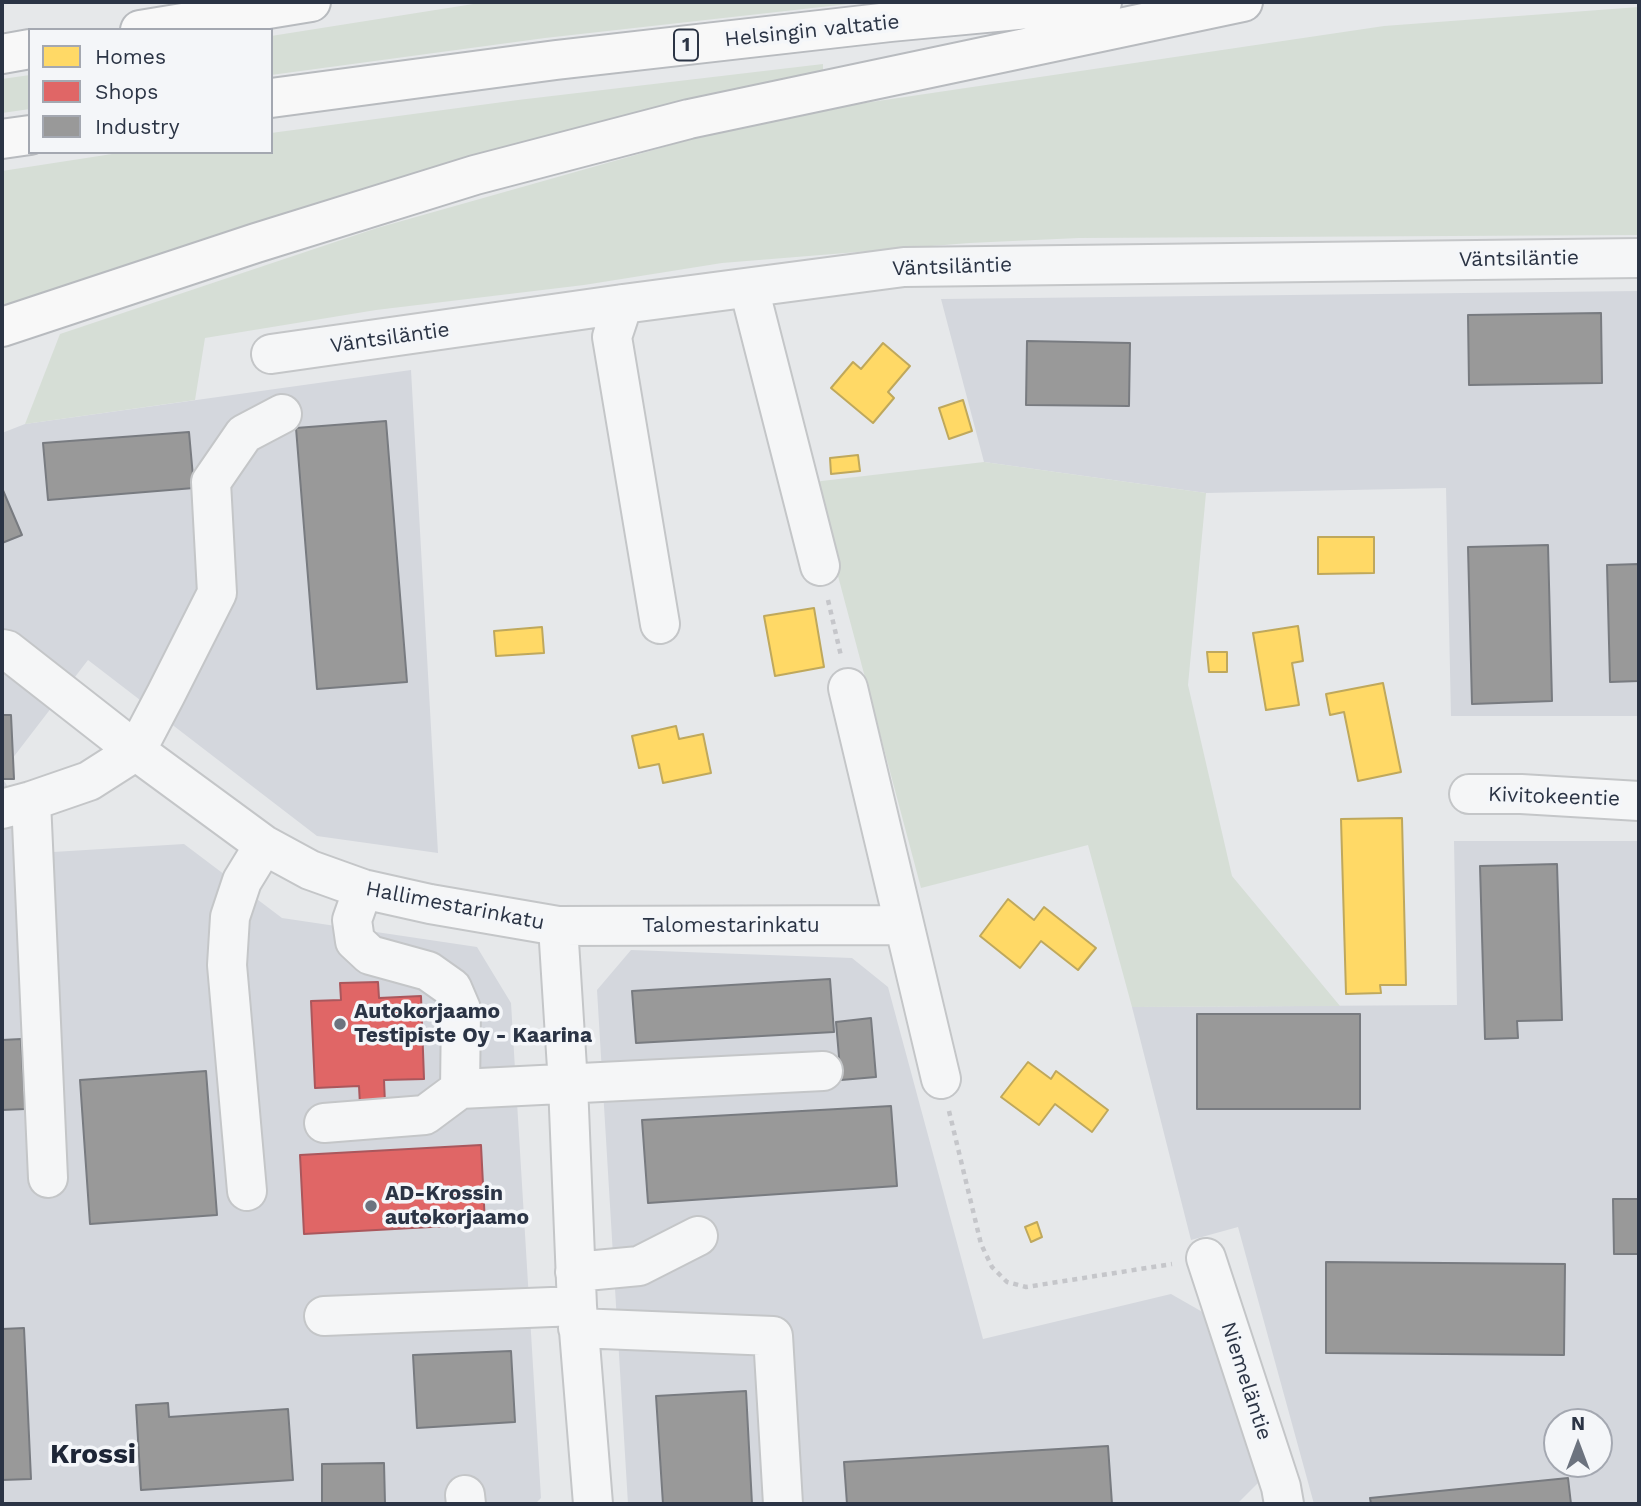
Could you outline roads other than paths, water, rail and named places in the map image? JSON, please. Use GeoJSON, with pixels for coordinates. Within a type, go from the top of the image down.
{"type":"FeatureCollection","features":[{"type":"Feature","properties":{"kind":"highway"},"geometry":{"type":"LineString","coordinates":[[152,28],[311,2]]}},
{"type":"Feature","properties":{"kind":"highway","name":"Helsingin valtatie"},"geometry":{"type":"LineString","coordinates":[[273,98],[890,22],[1102,2]]}},
{"type":"Feature","properties":{"kind":"highway"},"geometry":{"type":"LineString","coordinates":[[2,327],[256,243],[450,183],[675,122],[1243,2]]}},
{"type":"Feature","properties":{"kind":"highway"},"geometry":{"type":"LineString","coordinates":[[2,54],[28,49]]}},
{"type":"Feature","properties":{"kind":"highway"},"geometry":{"type":"LineString","coordinates":[[2,139],[28,135]]}},
{"type":"Feature","properties":{"kind":"street","name":"Väntsiläntie"},"geometry":{"type":"LineString","coordinates":[[271,354],[904,267],[1639,258]]}},
{"type":"Feature","properties":{"kind":"street"},"geometry":{"type":"LineString","coordinates":[[750,288],[820,566]]}},
{"type":"Feature","properties":{"kind":"street"},"geometry":{"type":"LineString","coordinates":[[623,304],[612,337],[660,624]]}},
{"type":"Feature","properties":{"kind":"street"},"geometry":{"type":"LineString","coordinates":[[48,1178],[16,805],[89,781],[136,751],[217,593],[211,482],[244,434],[282,414]]}},
{"type":"Feature","properties":{"kind":"street","name":"Hallimestarinkatu"},"geometry":{"type":"LineString","coordinates":[[2,649],[7,650],[136,751],[264,845],[310,870],[363,889],[430,904],[558,926],[577,1302],[593,1504]]}},
{"type":"Feature","properties":{"kind":"street"},"geometry":{"type":"LineString","coordinates":[[848,688],[941,1079]]}},
{"type":"Feature","properties":{"kind":"street","name":"Kivitokeentie"},"geometry":{"type":"LineString","coordinates":[[1469,794],[1521,794],[1639,801]]}},
{"type":"Feature","properties":{"kind":"street"},"geometry":{"type":"LineString","coordinates":[[247,1191],[228,965],[230,916],[242,881],[264,845]]}},
{"type":"Feature","properties":{"kind":"street"},"geometry":{"type":"LineString","coordinates":[[363,889],[352,920],[355,941],[370,955],[428,971],[452,988],[461,1009],[460,1089]]}},
{"type":"Feature","properties":{"kind":"street","name":"Talomestarinkatu"},"geometry":{"type":"LineString","coordinates":[[558,926],[904,925]]}},
{"type":"Feature","properties":{"kind":"street"},"geometry":{"type":"LineString","coordinates":[[324,1123],[425,1115],[460,1089],[824,1070]]}},
{"type":"Feature","properties":{"kind":"street"},"geometry":{"type":"LineString","coordinates":[[577,1302],[698,1236]]}},
{"type":"Feature","properties":{"kind":"street","name":"Niemeläntie"},"geometry":{"type":"LineString","coordinates":[[1206,1258],[1281,1487],[1284,1504]]}},
{"type":"Feature","properties":{"kind":"street"},"geometry":{"type":"LineString","coordinates":[[324,1316],[577,1302],[773,1336],[783,1504]]}},
{"type":"Feature","properties":{"kind":"place","name":"Autokorjaamo Testipiste Oy - Kaarina"},"geometry":{"type":"Point","coordinates":[340,1024]}},
{"type":"Feature","properties":{"kind":"place","name":"AD-Krossin autokorjaamo"},"geometry":{"type":"Point","coordinates":[371,1206]}},
{"type":"Feature","properties":{"kind":"district","name":"Krossi"},"geometry":{"type":"Point","coordinates":[93,1455]}}]}
